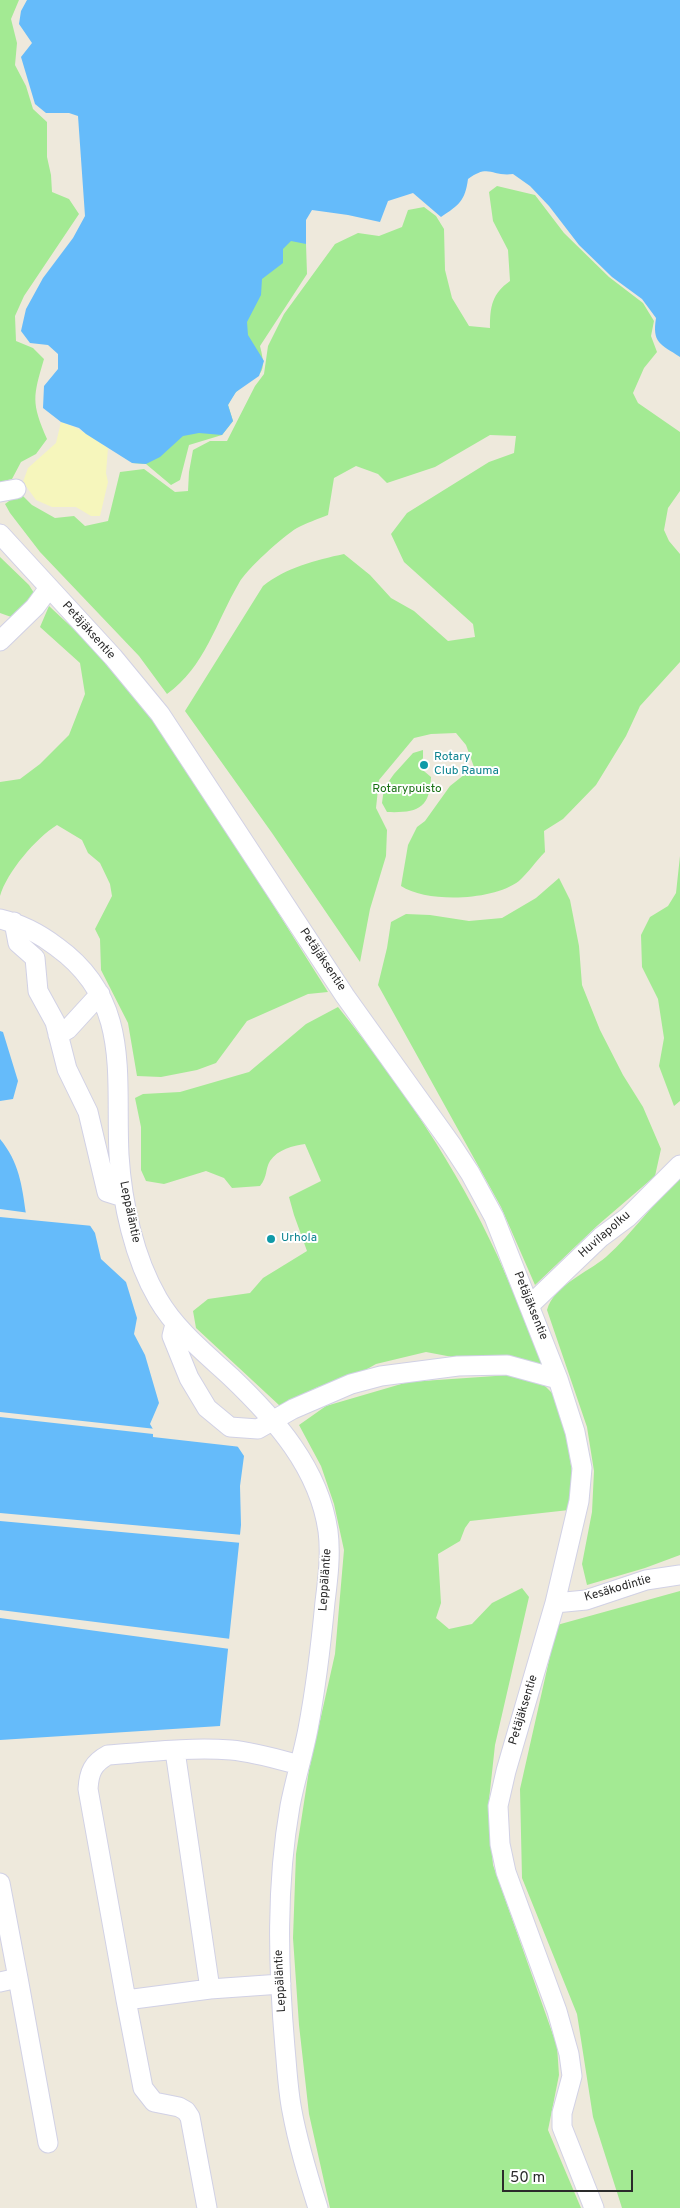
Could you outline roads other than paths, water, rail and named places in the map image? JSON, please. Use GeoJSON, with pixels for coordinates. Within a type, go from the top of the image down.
{"type":"FeatureCollection","features":[{"type":"Feature","properties":{"kind":"street","name":"Petäjäksentie"},"geometry":{"type":"LineString","coordinates":[[0,534],[113,657],[160,714],[340,988],[451,1144],[470,1173],[494,1217],[558,1379],[575,1432],[582,1468],[576,1516],[555,1603],[506,1771],[498,1806],[500,1844],[506,1872],[554,2003],[569,2054],[572,2076],[562,2113],[562,2127],[594,2208]]}},
{"type":"Feature","properties":{"kind":"street"},"geometry":{"type":"LineString","coordinates":[[0,641],[35,607],[49,588]]}},
{"type":"Feature","properties":{"kind":"street"},"geometry":{"type":"LineString","coordinates":[[7,921],[18,943],[35,958],[38,991],[55,1022],[67,1069],[88,1112],[107,1192],[123,1197]]}},
{"type":"Feature","properties":{"kind":"street","name":"Leppäläntie"},"geometry":{"type":"LineString","coordinates":[[7,921],[47,939],[78,962],[100,994],[116,1046],[119,1083],[119,1155],[123,1197],[131,1232],[157,1298],[176,1324],[274,1422],[297,1451],[314,1480],[322,1502],[328,1530],[330,1558],[324,1621],[308,1728],[290,1806],[281,1881],[279,1959],[291,2108],[297,2138],[318,2208]]}},
{"type":"Feature","properties":{"kind":"street"},"geometry":{"type":"LineString","coordinates":[[58,1035],[68,1029],[100,994]]}},
{"type":"Feature","properties":{"kind":"street","name":"Huvilapolku"},"geometry":{"type":"LineString","coordinates":[[530,1305],[601,1237],[628,1217],[680,1165]]}},
{"type":"Feature","properties":{"kind":"street"},"geometry":{"type":"LineString","coordinates":[[176,1324],[172,1336],[189,1378],[207,1408],[230,1427],[258,1429],[293,1410],[351,1384],[381,1376],[458,1366],[506,1365],[558,1379]]}},
{"type":"Feature","properties":{"kind":"street","name":"Kesäkodintie"},"geometry":{"type":"LineString","coordinates":[[555,1603],[586,1600],[646,1580],[680,1575]]}},
{"type":"Feature","properties":{"kind":"street"},"geometry":{"type":"LineString","coordinates":[[207,2208],[190,2117],[180,2107],[154,2102],[143,2088],[88,1789],[88,1777],[92,1767],[108,1755],[175,1751],[233,1750],[299,1765]]}},
{"type":"Feature","properties":{"kind":"street"},"geometry":{"type":"LineString","coordinates":[[175,1751],[210,1989]]}},
{"type":"Feature","properties":{"kind":"street"},"geometry":{"type":"LineString","coordinates":[[0,1883],[9,1980],[48,2143]]}},
{"type":"Feature","properties":{"kind":"street"},"geometry":{"type":"LineString","coordinates":[[126,2000],[210,1989],[281,1984]]}},
{"type":"Feature","properties":{"kind":"water"},"geometry":{"type":"Polygon","coordinates":[[[27,0],[680,0],[680,357],[659,342],[655,333],[656,318],[642,299],[612,277],[579,245],[549,206],[530,186],[513,174],[486,171],[475,174],[468,179],[463,198],[441,217],[413,193],[388,201],[380,222],[312,210],[306,220],[306,244],[291,241],[283,249],[283,263],[262,279],[261,295],[247,322],[248,335],[264,361],[259,376],[236,392],[228,405],[233,421],[222,435],[199,433],[183,436],[160,457],[146,464],[132,463],[79,428],[61,422],[43,408],[44,386],[58,369],[58,354],[48,345],[30,343],[21,331],[26,309],[43,278],[73,238],[85,216],[78,116],[69,113],[46,113],[35,104],[21,57],[32,43],[19,24],[21,11],[27,0]]]}},
{"type":"Feature","properties":{"kind":"water"},"geometry":{"type":"Polygon","coordinates":[[[0,1031],[3,1032],[18,1081],[13,1099],[0,1101],[0,1031]]]}},
{"type":"Feature","properties":{"kind":"water"},"geometry":{"type":"Polygon","coordinates":[[[0,1139],[16,1165],[26,1214],[89,1224],[95,1233],[101,1259],[126,1282],[137,1318],[134,1334],[145,1355],[159,1403],[150,1424],[157,1436],[236,1444],[244,1456],[240,1486],[241,1525],[220,1726],[0,1740],[0,1139]]]}},
{"type":"Feature","properties":{"kind":"place","name":"Rotary Club Rauma"},"geometry":{"type":"Point","coordinates":[424,765]}},
{"type":"Feature","properties":{"kind":"place","name":"Urhola"},"geometry":{"type":"Point","coordinates":[271,1239]}},
{"type":"Feature","properties":{"kind":"park label","name":"Rotarypuisto"},"geometry":{"type":"Point","coordinates":[407,790]}}]}
